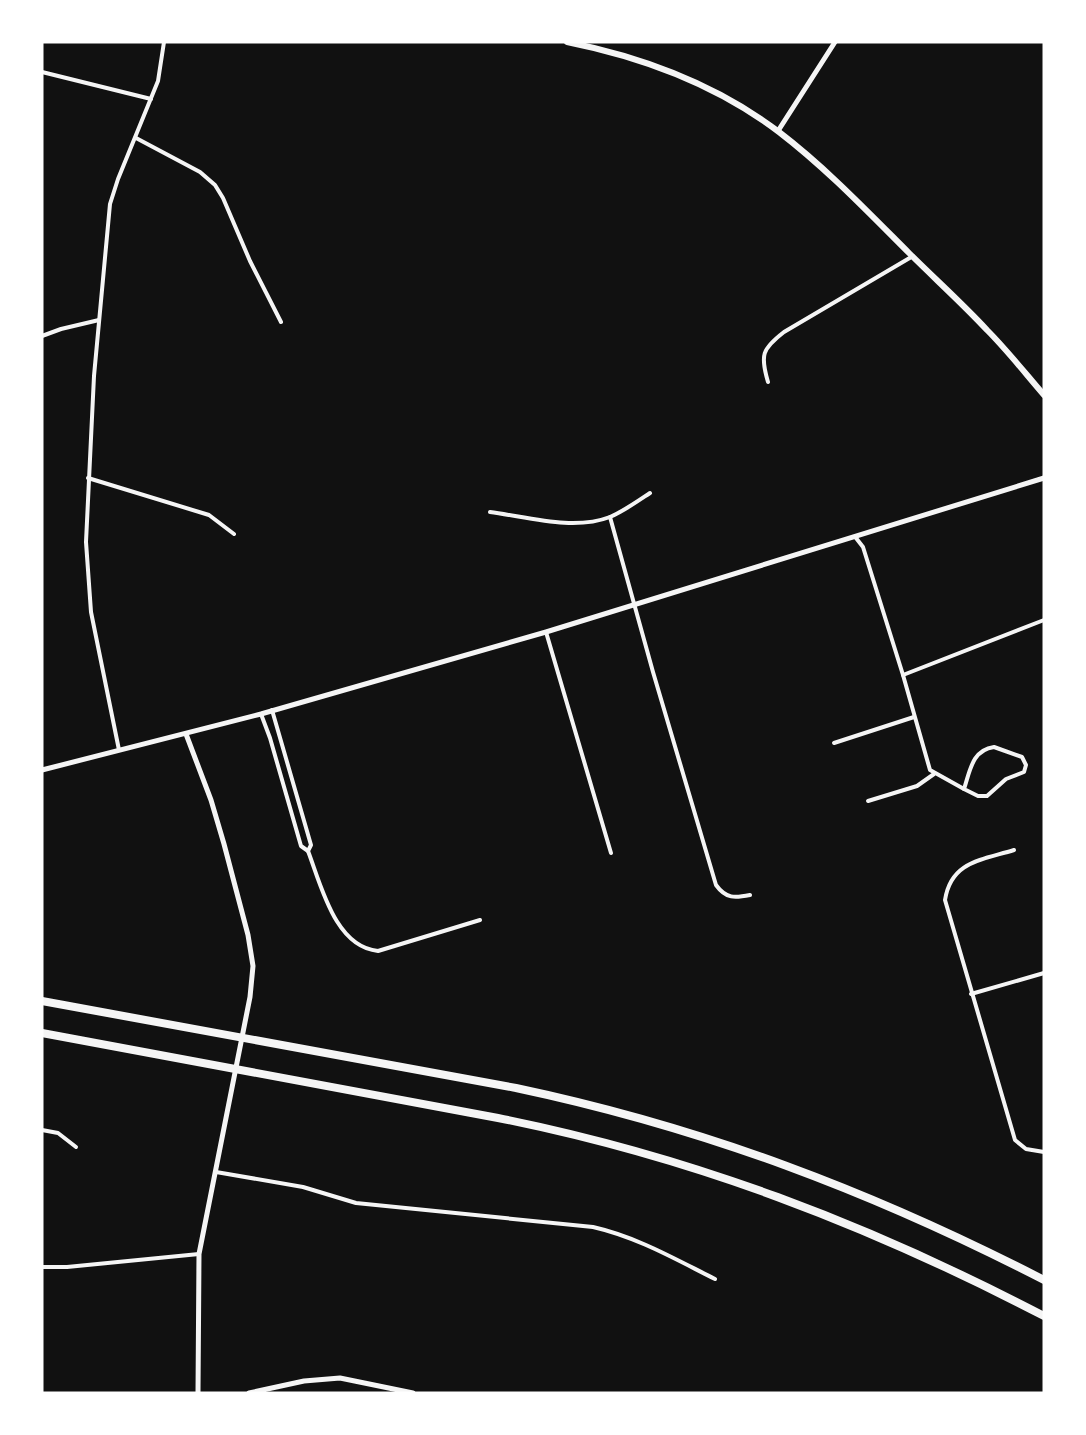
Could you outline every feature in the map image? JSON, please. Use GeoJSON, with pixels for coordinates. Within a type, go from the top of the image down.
{"type":"FeatureCollection","features":[{"type":"Feature","properties":{"kind":"highway"},"geometry":{"type":"LineString","coordinates":[[42,1001],[541,1093],[622,1113],[782,1162],[944,1230],[1044,1280]]}},
{"type":"Feature","properties":{"kind":"highway"},"geometry":{"type":"LineString","coordinates":[[42,1033],[522,1123],[620,1146],[779,1196],[857,1227],[949,1268],[1044,1316]]}},
{"type":"Feature","properties":{"kind":"main road"},"geometry":{"type":"LineString","coordinates":[[567,42],[619,54],[681,76],[725,98],[778,131],[843,186],[989,332],[1044,395]]}},
{"type":"Feature","properties":{"kind":"street"},"geometry":{"type":"LineString","coordinates":[[119,750],[88,590],[86,522],[88,478],[110,204],[151,99],[160,70],[164,42]]}},
{"type":"Feature","properties":{"kind":"street"},"geometry":{"type":"LineString","coordinates":[[778,131],[835,42]]}},
{"type":"Feature","properties":{"kind":"street"},"geometry":{"type":"LineString","coordinates":[[42,72],[151,99]]}},
{"type":"Feature","properties":{"kind":"street"},"geometry":{"type":"LineString","coordinates":[[135,138],[200,172],[215,185],[281,322]]}},
{"type":"Feature","properties":{"kind":"street"},"geometry":{"type":"LineString","coordinates":[[768,382],[762,364],[764,352],[771,342],[784,332],[913,256]]}},
{"type":"Feature","properties":{"kind":"street"},"geometry":{"type":"LineString","coordinates":[[42,336],[99,320]]}},
{"type":"Feature","properties":{"kind":"street"},"geometry":{"type":"LineString","coordinates":[[88,478],[209,515],[234,534]]}},
{"type":"Feature","properties":{"kind":"street"},"geometry":{"type":"LineString","coordinates":[[42,770],[261,714],[546,632],[1044,478]]}},
{"type":"Feature","properties":{"kind":"street"},"geometry":{"type":"LineString","coordinates":[[490,512],[567,524],[589,522],[610,516],[650,493]]}},
{"type":"Feature","properties":{"kind":"street"},"geometry":{"type":"LineString","coordinates":[[610,516],[716,885],[728,896],[750,895]]}},
{"type":"Feature","properties":{"kind":"street"},"geometry":{"type":"LineString","coordinates":[[856,538],[863,547],[930,770],[934,774],[964,789],[978,796],[989,795],[1006,779],[1024,772],[1026,765],[1024,759],[1000,747],[985,749],[974,759],[964,789]]}},
{"type":"Feature","properties":{"kind":"street"},"geometry":{"type":"LineString","coordinates":[[903,675],[1044,620]]}},
{"type":"Feature","properties":{"kind":"street"},"geometry":{"type":"LineString","coordinates":[[546,632],[611,853]]}},
{"type":"Feature","properties":{"kind":"street"},"geometry":{"type":"LineString","coordinates":[[272,710],[310,845],[308,851]]}},
{"type":"Feature","properties":{"kind":"street"},"geometry":{"type":"LineString","coordinates":[[261,714],[301,846],[308,851],[338,923],[355,944],[367,950],[378,951],[480,920]]}},
{"type":"Feature","properties":{"kind":"street"},"geometry":{"type":"LineString","coordinates":[[834,743],[914,717]]}},
{"type":"Feature","properties":{"kind":"street"},"geometry":{"type":"LineString","coordinates":[[186,734],[211,800],[224,844],[248,934],[253,966],[250,997],[199,1254],[198,1393]]}},
{"type":"Feature","properties":{"kind":"street"},"geometry":{"type":"LineString","coordinates":[[868,801],[917,786],[934,774]]}},
{"type":"Feature","properties":{"kind":"street"},"geometry":{"type":"LineString","coordinates":[[1014,850],[960,869],[952,877],[947,890],[946,909],[1015,1140],[1026,1149],[1044,1152]]}},
{"type":"Feature","properties":{"kind":"street"},"geometry":{"type":"LineString","coordinates":[[971,994],[1044,973]]}},
{"type":"Feature","properties":{"kind":"street"},"geometry":{"type":"LineString","coordinates":[[42,1130],[58,1133],[76,1147]]}},
{"type":"Feature","properties":{"kind":"street"},"geometry":{"type":"LineString","coordinates":[[215,1172],[303,1187],[356,1203],[593,1227],[639,1241],[715,1279]]}},
{"type":"Feature","properties":{"kind":"street"},"geometry":{"type":"LineString","coordinates":[[42,1267],[67,1268],[199,1254]]}},
{"type":"Feature","properties":{"kind":"street"},"geometry":{"type":"LineString","coordinates":[[249,1393],[304,1381],[340,1378],[413,1393]]}}]}
